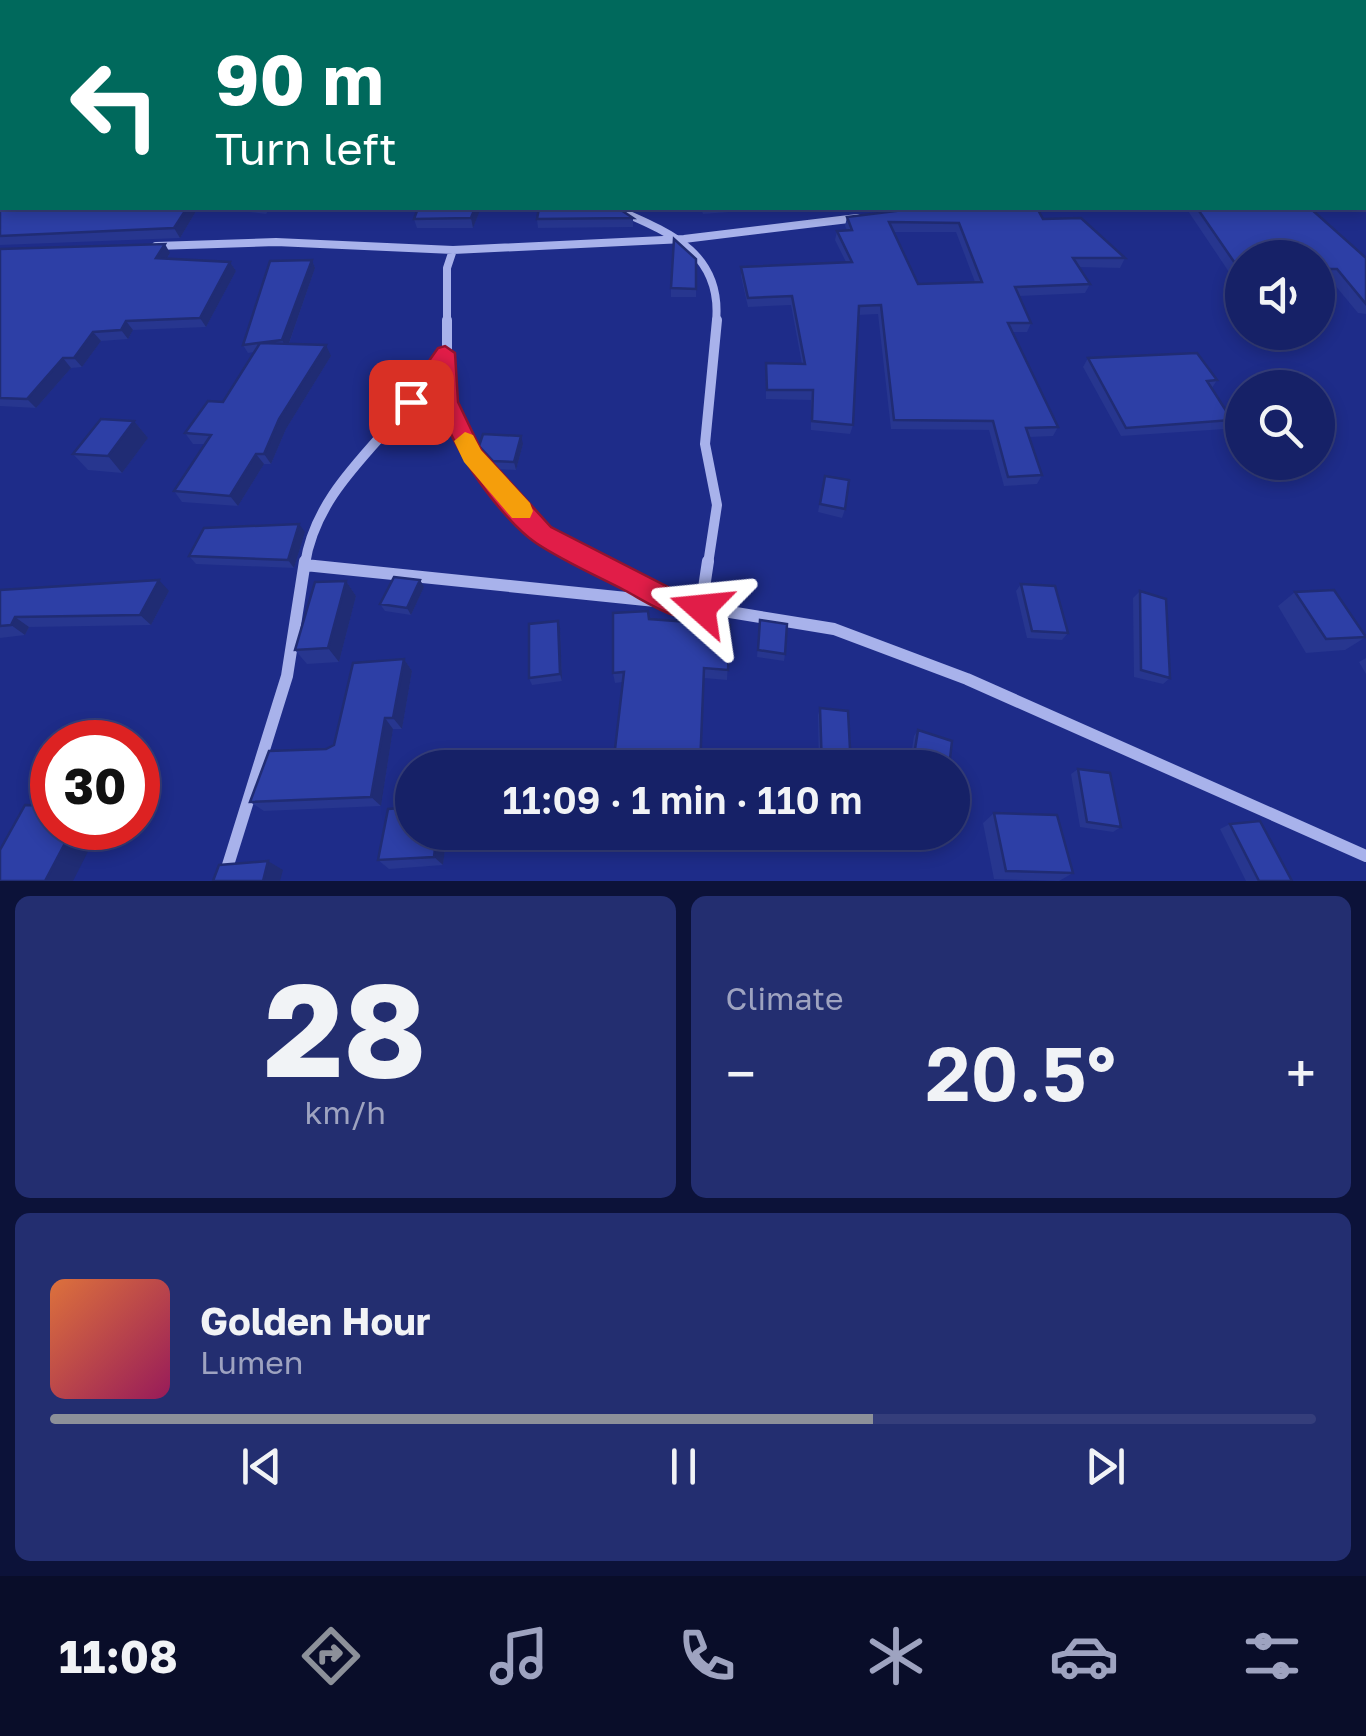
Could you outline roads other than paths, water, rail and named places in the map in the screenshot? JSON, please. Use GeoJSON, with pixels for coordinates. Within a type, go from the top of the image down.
{"type":"FeatureCollection","features":[{"type":"Feature","properties":{"kind":"street"},"geometry":{"type":"LineString","coordinates":[[618,210],[684,240],[703,266],[718,306],[706,444],[717,505],[701,608]]}},
{"type":"Feature","properties":{"kind":"street"},"geometry":{"type":"LineString","coordinates":[[143,247],[276,242],[453,250],[684,240],[873,216]]}},
{"type":"Feature","properties":{"kind":"street"},"geometry":{"type":"LineString","coordinates":[[453,250],[447,268],[447,402],[472,456],[542,534],[674,603]]}},
{"type":"Feature","properties":{"kind":"street"},"geometry":{"type":"LineString","coordinates":[[223,881],[287,676],[310,536],[344,474],[411,402],[445,353]]}},
{"type":"Feature","properties":{"kind":"street"},"geometry":{"type":"LineString","coordinates":[[305,564],[674,603],[834,629],[968,679],[1366,856]]}}]}
